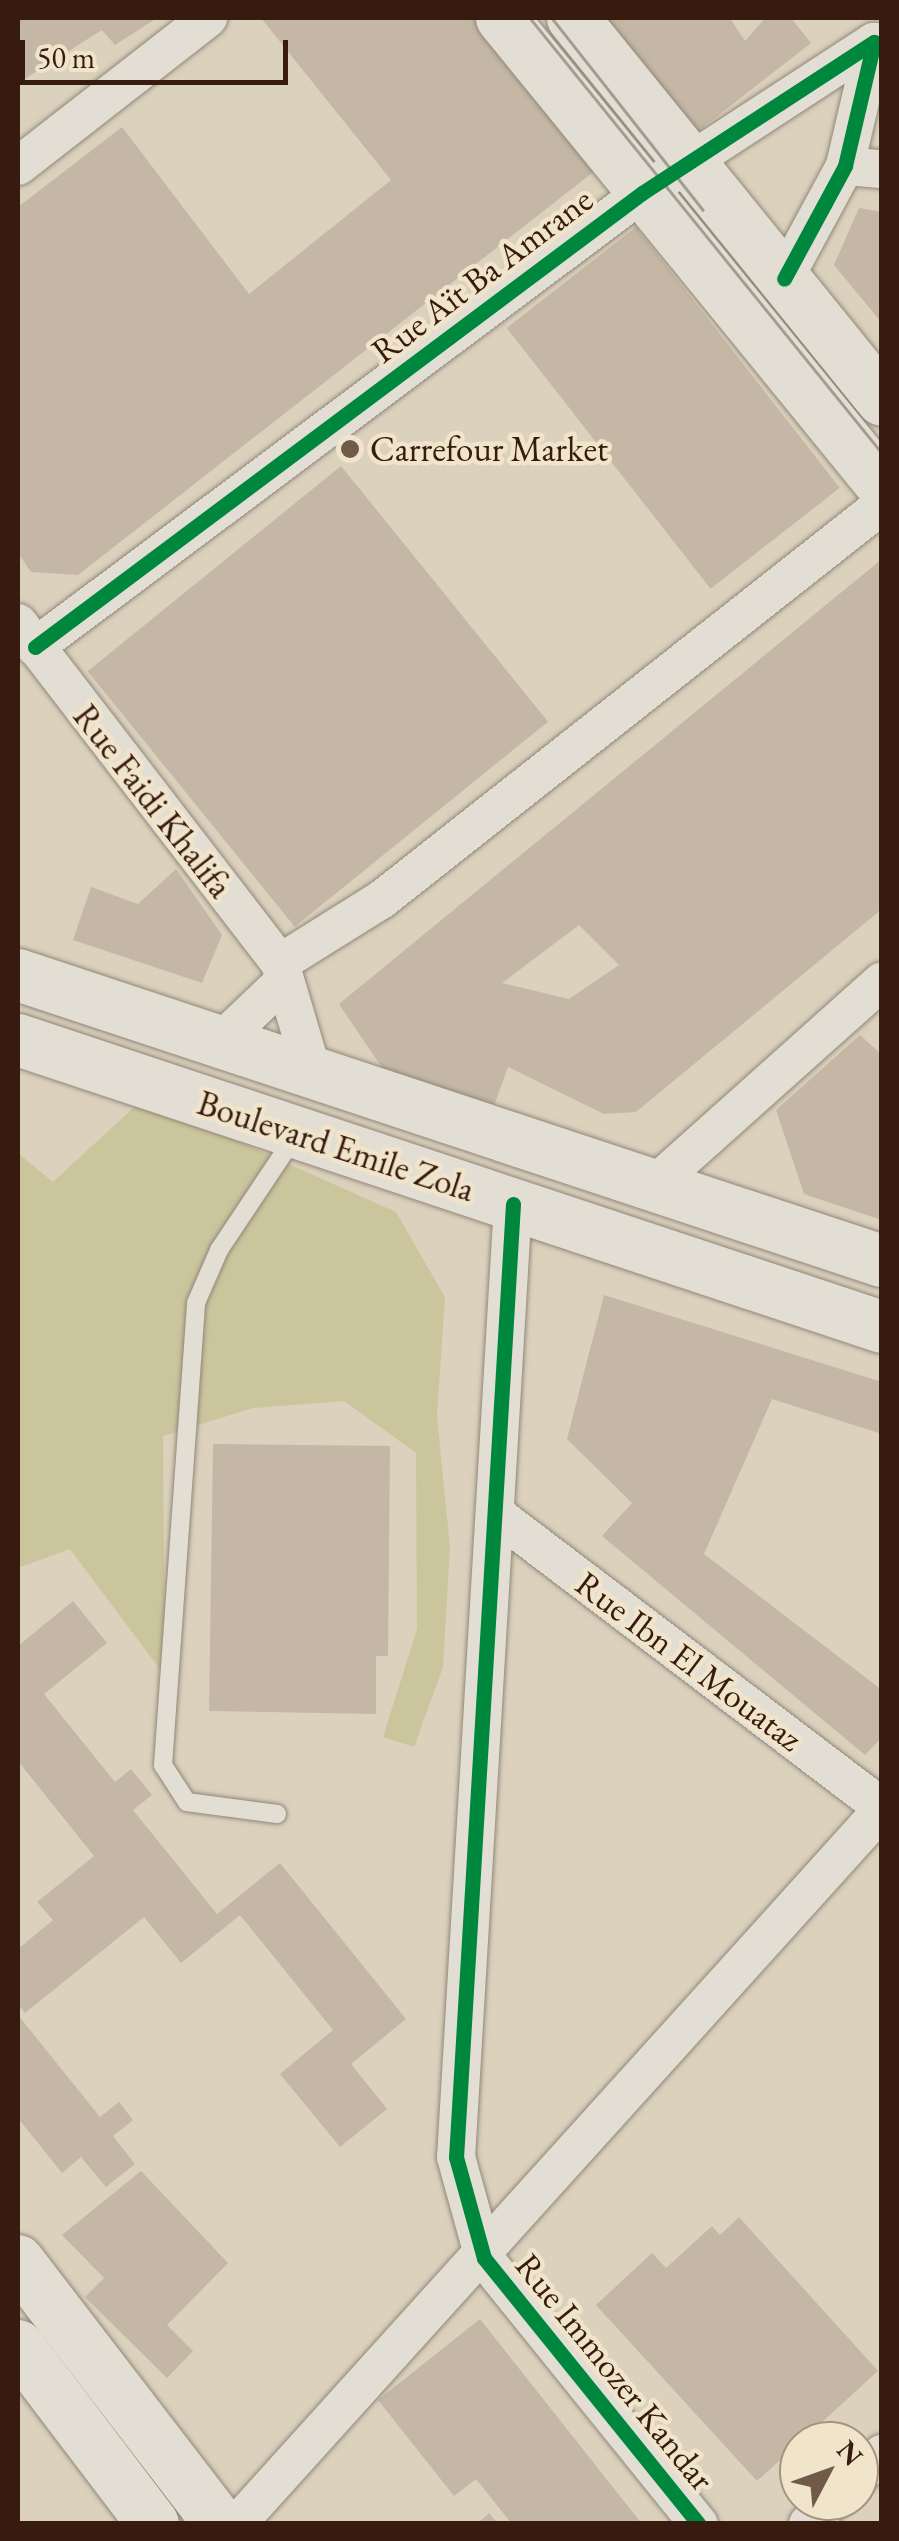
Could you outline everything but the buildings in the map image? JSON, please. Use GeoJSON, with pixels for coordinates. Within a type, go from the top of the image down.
{"type":"FeatureCollection","features":[{"type":"Feature","properties":{"kind":"main road"},"geometry":{"type":"LineString","coordinates":[[502,18],[882,485]]}},
{"type":"Feature","properties":{"kind":"main road"},"geometry":{"type":"LineString","coordinates":[[573,18],[882,400]]}},
{"type":"Feature","properties":{"kind":"main road","name":"Boulevard Emile Zola"},"geometry":{"type":"LineString","coordinates":[[18,976],[882,1261]]}},
{"type":"Feature","properties":{"kind":"main road","name":"Boulevard Emile Zola"},"geometry":{"type":"LineString","coordinates":[[18,1040],[882,1327]]}},
{"type":"Feature","properties":{"kind":"main road"},"geometry":{"type":"LineString","coordinates":[[18,2261],[34,2317],[220,2524]]}},
{"type":"Feature","properties":{"kind":"main road"},"geometry":{"type":"LineString","coordinates":[[18,2346],[153,2524]]}},
{"type":"Feature","properties":{"kind":"street"},"geometry":{"type":"LineString","coordinates":[[18,166],[208,18]]}},
{"type":"Feature","properties":{"kind":"street","name":"Rue Aït Ba Amrane"},"geometry":{"type":"LineString","coordinates":[[26,635],[642,193],[691,166],[878,39]]}},
{"type":"Feature","properties":{"kind":"street","name":"Rue Aït Ba Amrane"},"geometry":{"type":"LineString","coordinates":[[784,279],[863,167],[878,39]]}},
{"type":"Feature","properties":{"kind":"street"},"geometry":{"type":"LineString","coordinates":[[220,1042],[282,972],[381,900],[882,505]]}},
{"type":"Feature","properties":{"kind":"street","name":"Rue Faidi Khalifa"},"geometry":{"type":"LineString","coordinates":[[26,635],[282,972],[312,1071]]}},
{"type":"Feature","properties":{"kind":"street"},"geometry":{"type":"LineString","coordinates":[[653,1186],[882,981]]}},
{"type":"Feature","properties":{"kind":"street","name":"Rue Immozer Kandar"},"geometry":{"type":"LineString","coordinates":[[513,1204],[497,1515],[455,2100],[464,2204],[484,2258],[699,2524]]}},
{"type":"Feature","properties":{"kind":"street","name":"Rue Ibn El Mouataz"},"geometry":{"type":"LineString","coordinates":[[497,1515],[882,1808]]}},
{"type":"Feature","properties":{"kind":"street"},"geometry":{"type":"LineString","coordinates":[[237,2524],[484,2258],[882,1808]]}},
{"type":"Feature","properties":{"kind":"lane"},"geometry":{"type":"LineString","coordinates":[[277,1814],[187,1802],[163,1765],[196,1303],[218,1250],[297,1132]]}},
{"type":"Feature","properties":{"kind":"shaded area"},"geometry":{"type":"Polygon","coordinates":[[[143,1099],[396,1212],[445,1297],[437,1416],[450,1547],[443,1667],[414,1747],[383,1737],[417,1629],[416,1453],[344,1401],[253,1408],[163,1436],[165,1676],[70,1549],[18,1568],[18,1153],[53,1182],[143,1099]]]}},
{"type":"Feature","properties":{"kind":"tram line"},"geometry":{"type":"LineString","coordinates":[[530,18],[882,453]]}},
{"type":"Feature","properties":{"kind":"tram line"},"geometry":{"type":"LineString","coordinates":[[552,18],[703,210]]}},
{"type":"Feature","properties":{"kind":"cycle path"},"geometry":{"type":"LineString","coordinates":[[35,647],[642,193],[874,42],[845,166],[784,279]]}},
{"type":"Feature","properties":{"kind":"cycle path"},"geometry":{"type":"LineString","coordinates":[[513,1204],[456,2157],[484,2258],[699,2524]]}},
{"type":"Feature","properties":{"kind":"place","name":"Carrefour Market"},"geometry":{"type":"Point","coordinates":[350,449]}}]}
